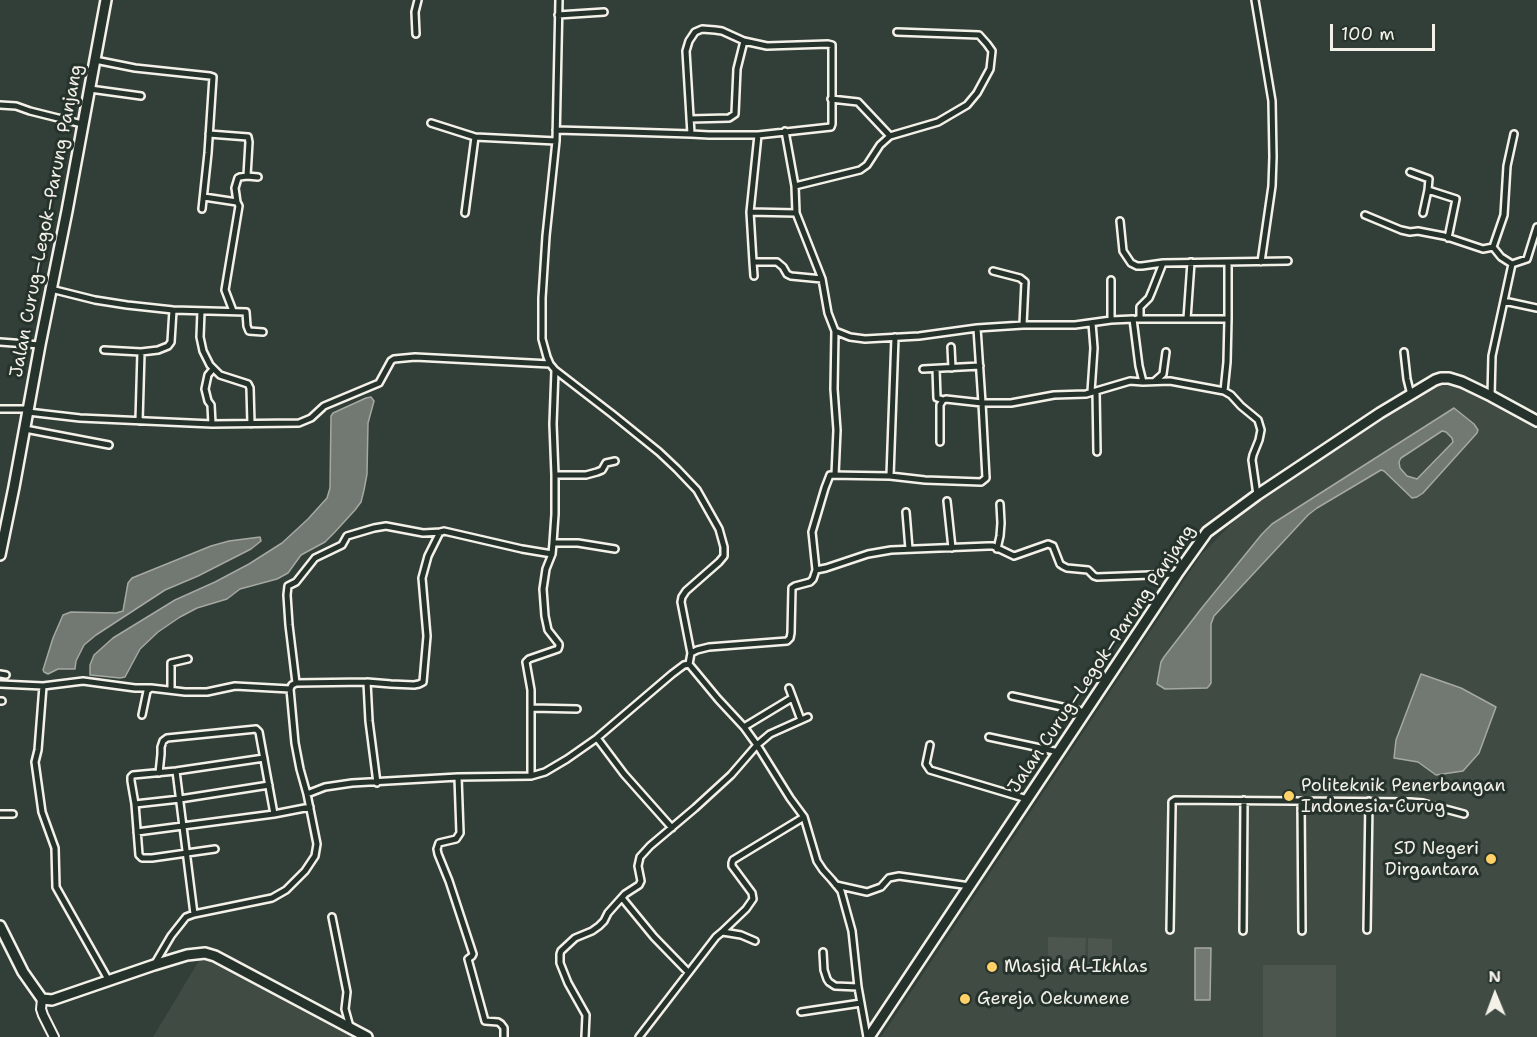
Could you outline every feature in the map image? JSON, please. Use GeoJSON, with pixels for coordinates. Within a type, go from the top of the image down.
{"type":"FeatureCollection","features":[{"type":"Feature","properties":{"kind":"main road","name":"Jalan Curug–Legok–Parung Panjang"},"geometry":{"type":"LineString","coordinates":[[0,555],[106,0]]}},
{"type":"Feature","properties":{"kind":"main road","name":"Jalan Curug–Legok–Parung Panjang"},"geometry":{"type":"LineString","coordinates":[[868,1037],[1207,532],[1257,495],[1380,413],[1435,380],[1445,378],[1462,382],[1537,421]]}},
{"type":"Feature","properties":{"kind":"main road"},"geometry":{"type":"LineString","coordinates":[[0,926],[23,972],[42,999],[52,1000],[187,956],[199,953],[210,954],[367,1037]]}},
{"type":"Feature","properties":{"kind":"street"},"geometry":{"type":"LineString","coordinates":[[416,34],[418,0]]}},
{"type":"Feature","properties":{"kind":"street"},"geometry":{"type":"LineString","coordinates":[[559,0],[556,141],[546,236],[542,339],[550,364],[555,370],[612,414],[676,469],[697,490],[719,529],[724,556],[682,597],[683,619],[691,653],[690,664],[757,745],[804,817],[817,861],[841,891],[850,925],[858,987],[868,1037]]}},
{"type":"Feature","properties":{"kind":"street"},"geometry":{"type":"LineString","coordinates":[[1256,0],[1272,101],[1272,186],[1261,262]]}},
{"type":"Feature","properties":{"kind":"street"},"geometry":{"type":"LineString","coordinates":[[558,15],[604,12]]}},
{"type":"Feature","properties":{"kind":"street"},"geometry":{"type":"LineString","coordinates":[[556,130],[691,134],[758,135],[831,127],[832,45],[767,46],[744,41],[722,31],[699,30],[695,32],[691,36],[686,51],[691,134]]}},
{"type":"Feature","properties":{"kind":"street"},"geometry":{"type":"LineString","coordinates":[[795,186],[860,170],[867,165],[880,145],[890,136],[938,122],[967,105],[977,93],[990,69],[992,51],[977,34],[897,32]]}},
{"type":"Feature","properties":{"kind":"street"},"geometry":{"type":"LineString","coordinates":[[690,119],[729,118],[735,114],[737,69],[744,41]]}},
{"type":"Feature","properties":{"kind":"street"},"geometry":{"type":"LineString","coordinates":[[95,60],[135,68],[213,77],[202,209]]}},
{"type":"Feature","properties":{"kind":"street"},"geometry":{"type":"LineString","coordinates":[[90,89],[141,96]]}},
{"type":"Feature","properties":{"kind":"street"},"geometry":{"type":"LineString","coordinates":[[831,99],[856,100],[890,136]]}},
{"type":"Feature","properties":{"kind":"street"},"geometry":{"type":"LineString","coordinates":[[0,105],[16,106],[82,124]]}},
{"type":"Feature","properties":{"kind":"street"},"geometry":{"type":"LineString","coordinates":[[431,123],[475,137],[556,141]]}},
{"type":"Feature","properties":{"kind":"street"},"geometry":{"type":"LineString","coordinates":[[785,131],[795,186],[796,213],[822,279],[828,313],[835,331],[834,388],[837,430],[835,475]]}},
{"type":"Feature","properties":{"kind":"street"},"geometry":{"type":"LineString","coordinates":[[209,134],[248,137],[247,176]]}},
{"type":"Feature","properties":{"kind":"street"},"geometry":{"type":"LineString","coordinates":[[1493,247],[1504,215],[1507,166],[1514,134]]}},
{"type":"Feature","properties":{"kind":"street"},"geometry":{"type":"LineString","coordinates":[[754,276],[750,212],[758,135]]}},
{"type":"Feature","properties":{"kind":"street"},"geometry":{"type":"LineString","coordinates":[[465,213],[475,137]]}},
{"type":"Feature","properties":{"kind":"street"},"geometry":{"type":"LineString","coordinates":[[1410,172],[1429,180],[1423,213]]}},
{"type":"Feature","properties":{"kind":"street"},"geometry":{"type":"LineString","coordinates":[[232,311],[225,290],[239,206],[236,183],[240,177],[258,177]]}},
{"type":"Feature","properties":{"kind":"street"},"geometry":{"type":"LineString","coordinates":[[1428,190],[1456,200],[1448,238]]}},
{"type":"Feature","properties":{"kind":"street"},"geometry":{"type":"LineString","coordinates":[[204,197],[237,202]]}},
{"type":"Feature","properties":{"kind":"street"},"geometry":{"type":"LineString","coordinates":[[750,212],[796,213]]}},
{"type":"Feature","properties":{"kind":"street"},"geometry":{"type":"LineString","coordinates":[[1365,215],[1401,230],[1418,231],[1483,249],[1493,247]]}},
{"type":"Feature","properties":{"kind":"street"},"geometry":{"type":"LineString","coordinates":[[1120,220],[1123,251],[1131,263],[1137,266],[1191,262],[1288,261]]}},
{"type":"Feature","properties":{"kind":"street"},"geometry":{"type":"LineString","coordinates":[[1512,264],[1527,259],[1537,227]]}},
{"type":"Feature","properties":{"kind":"street"},"geometry":{"type":"LineString","coordinates":[[1493,247],[1501,257],[1512,264]]}},
{"type":"Feature","properties":{"kind":"street"},"geometry":{"type":"LineString","coordinates":[[753,262],[777,262],[791,276],[822,279]]}},
{"type":"Feature","properties":{"kind":"street"},"geometry":{"type":"LineString","coordinates":[[1187,319],[1191,262]]}},
{"type":"Feature","properties":{"kind":"street"},"geometry":{"type":"LineString","coordinates":[[1224,391],[1227,362],[1228,262]]}},
{"type":"Feature","properties":{"kind":"street"},"geometry":{"type":"LineString","coordinates":[[1140,320],[1140,307],[1149,298],[1163,263]]}},
{"type":"Feature","properties":{"kind":"street"},"geometry":{"type":"LineString","coordinates":[[1491,396],[1492,356],[1512,264]]}},
{"type":"Feature","properties":{"kind":"street"},"geometry":{"type":"LineString","coordinates":[[993,271],[1020,278],[1025,282],[1023,325]]}},
{"type":"Feature","properties":{"kind":"street"},"geometry":{"type":"LineString","coordinates":[[1111,280],[1111,320]]}},
{"type":"Feature","properties":{"kind":"street"},"geometry":{"type":"LineString","coordinates":[[51,289],[106,302],[172,310],[246,312],[249,331],[263,332]]}},
{"type":"Feature","properties":{"kind":"street"},"geometry":{"type":"LineString","coordinates":[[1504,301],[1537,308]]}},
{"type":"Feature","properties":{"kind":"street"},"geometry":{"type":"LineString","coordinates":[[104,350],[141,352],[158,350],[170,345],[172,310]]}},
{"type":"Feature","properties":{"kind":"street"},"geometry":{"type":"LineString","coordinates":[[201,311],[201,344],[208,362],[220,375],[248,384],[251,424]]}},
{"type":"Feature","properties":{"kind":"street"},"geometry":{"type":"LineString","coordinates":[[1133,319],[1143,382]]}},
{"type":"Feature","properties":{"kind":"street"},"geometry":{"type":"LineString","coordinates":[[835,331],[850,337],[865,339],[977,328],[1092,323],[1111,320],[1228,319]]}},
{"type":"Feature","properties":{"kind":"street"},"geometry":{"type":"LineString","coordinates":[[1092,323],[1097,452]]}},
{"type":"Feature","properties":{"kind":"street"},"geometry":{"type":"LineString","coordinates":[[691,653],[709,647],[787,641],[791,636],[792,588],[813,579],[816,570],[812,532],[830,475],[890,476],[975,483],[985,480],[977,328]]}},
{"type":"Feature","properties":{"kind":"street"},"geometry":{"type":"LineString","coordinates":[[890,476],[895,337]]}},
{"type":"Feature","properties":{"kind":"street"},"geometry":{"type":"LineString","coordinates":[[0,342],[40,345]]}},
{"type":"Feature","properties":{"kind":"street"},"geometry":{"type":"LineString","coordinates":[[951,347],[952,368]]}},
{"type":"Feature","properties":{"kind":"street"},"geometry":{"type":"LineString","coordinates":[[139,421],[141,352]]}},
{"type":"Feature","properties":{"kind":"street"},"geometry":{"type":"LineString","coordinates":[[1154,382],[1163,374],[1166,352]]}},
{"type":"Feature","properties":{"kind":"street"},"geometry":{"type":"LineString","coordinates":[[1404,352],[1411,395]]}},
{"type":"Feature","properties":{"kind":"street"},"geometry":{"type":"LineString","coordinates":[[0,409],[80,418],[139,421],[212,424],[292,423],[304,422],[324,406],[379,382],[394,359],[415,357],[550,364]]}},
{"type":"Feature","properties":{"kind":"street"},"geometry":{"type":"LineString","coordinates":[[923,369],[980,366]]}},
{"type":"Feature","properties":{"kind":"street"},"geometry":{"type":"LineString","coordinates":[[212,424],[211,407],[205,388],[208,375],[213,369]]}},
{"type":"Feature","properties":{"kind":"street"},"geometry":{"type":"LineString","coordinates":[[936,369],[937,398],[982,403],[1011,403],[1093,391],[1130,381],[1170,381],[1224,391],[1261,425],[1252,460],[1257,495]]}},
{"type":"Feature","properties":{"kind":"street"},"geometry":{"type":"LineString","coordinates":[[531,776],[532,708],[526,662],[558,649],[559,646],[548,630],[543,589],[554,543],[555,370]]}},
{"type":"Feature","properties":{"kind":"street"},"geometry":{"type":"LineString","coordinates":[[940,442],[940,405],[943,400]]}},
{"type":"Feature","properties":{"kind":"street"},"geometry":{"type":"LineString","coordinates":[[25,429],[109,445]]}},
{"type":"Feature","properties":{"kind":"street"},"geometry":{"type":"LineString","coordinates":[[555,475],[586,475],[602,470],[606,463],[615,461]]}},
{"type":"Feature","properties":{"kind":"street"},"geometry":{"type":"LineString","coordinates":[[947,501],[952,548]]}},
{"type":"Feature","properties":{"kind":"street"},"geometry":{"type":"LineString","coordinates":[[997,549],[1000,536],[1000,504]]}},
{"type":"Feature","properties":{"kind":"street"},"geometry":{"type":"LineString","coordinates":[[906,512],[909,549]]}},
{"type":"Feature","properties":{"kind":"street"},"geometry":{"type":"LineString","coordinates":[[296,683],[289,625],[288,586],[296,582],[315,558],[342,545],[348,536],[386,526],[423,533],[442,531],[552,554]]}},
{"type":"Feature","properties":{"kind":"street"},"geometry":{"type":"LineString","coordinates":[[154,965],[184,919],[194,914],[272,898],[305,871],[316,852],[316,844],[295,743],[292,685],[296,683],[368,682],[414,685],[423,682],[427,636],[422,578],[428,556],[442,531]]}},
{"type":"Feature","properties":{"kind":"street"},"geometry":{"type":"LineString","coordinates":[[554,543],[578,543],[615,549]]}},
{"type":"Feature","properties":{"kind":"street"},"geometry":{"type":"LineString","coordinates":[[816,570],[868,554],[891,550],[988,546],[1014,556],[1051,544],[1060,564],[1067,568],[1088,570],[1097,577],[1177,574]]}},
{"type":"Feature","properties":{"kind":"street"},"geometry":{"type":"LineString","coordinates":[[171,690],[171,663],[188,659]]}},
{"type":"Feature","properties":{"kind":"street"},"geometry":{"type":"LineString","coordinates":[[307,794],[325,787],[352,783],[458,777],[531,776],[545,772],[597,738],[672,674],[684,665],[690,664]]}},
{"type":"Feature","properties":{"kind":"street"},"geometry":{"type":"LineString","coordinates":[[0,684],[43,686],[83,681],[135,688],[207,692],[235,686],[291,689]]}},
{"type":"Feature","properties":{"kind":"street"},"geometry":{"type":"LineString","coordinates":[[368,682],[369,715],[377,783]]}},
{"type":"Feature","properties":{"kind":"street"},"geometry":{"type":"LineString","coordinates":[[43,686],[35,762],[42,812],[55,848],[56,887],[109,981]]}},
{"type":"Feature","properties":{"kind":"street"},"geometry":{"type":"LineString","coordinates":[[142,715],[147,691],[151,688]]}},
{"type":"Feature","properties":{"kind":"street"},"geometry":{"type":"LineString","coordinates":[[789,688],[801,720]]}},
{"type":"Feature","properties":{"kind":"street"},"geometry":{"type":"LineString","coordinates":[[1012,696],[1085,712]]}},
{"type":"Feature","properties":{"kind":"street"},"geometry":{"type":"LineString","coordinates":[[744,727],[792,698]]}},
{"type":"Feature","properties":{"kind":"street"},"geometry":{"type":"LineString","coordinates":[[532,708],[577,709]]}},
{"type":"Feature","properties":{"kind":"street"},"geometry":{"type":"LineString","coordinates":[[585,1037],[586,1015],[560,963],[563,948],[575,938],[599,926],[622,898],[641,883],[638,866],[640,857],[731,775],[757,745],[770,734],[808,717]]}},
{"type":"Feature","properties":{"kind":"street"},"geometry":{"type":"LineString","coordinates":[[159,773],[163,741],[172,737],[180,738],[254,728],[259,732],[274,814]]}},
{"type":"Feature","properties":{"kind":"street"},"geometry":{"type":"LineString","coordinates":[[989,736],[1059,752]]}},
{"type":"Feature","properties":{"kind":"street"},"geometry":{"type":"LineString","coordinates":[[597,738],[624,774],[672,828]]}},
{"type":"Feature","properties":{"kind":"street"},"geometry":{"type":"LineString","coordinates":[[930,745],[926,764],[930,770],[1027,799]]}},
{"type":"Feature","properties":{"kind":"street"},"geometry":{"type":"LineString","coordinates":[[215,849],[142,858],[139,855],[131,777],[136,774],[176,771],[264,758]]}},
{"type":"Feature","properties":{"kind":"street"},"geometry":{"type":"LineString","coordinates":[[176,771],[194,914]]}},
{"type":"Feature","properties":{"kind":"street"},"geometry":{"type":"LineString","coordinates":[[458,777],[460,833],[456,839],[439,843],[437,849],[473,954],[468,958],[485,1021],[501,1024],[504,1037]]}},
{"type":"Feature","properties":{"kind":"street"},"geometry":{"type":"LineString","coordinates":[[135,804],[269,785]]}},
{"type":"Feature","properties":{"kind":"street"},"geometry":{"type":"LineString","coordinates":[[1170,930],[1172,802],[1175,800],[1424,803],[1464,814]]}},
{"type":"Feature","properties":{"kind":"street"},"geometry":{"type":"LineString","coordinates":[[1243,931],[1244,800]]}},
{"type":"Feature","properties":{"kind":"street"},"geometry":{"type":"LineString","coordinates":[[1367,930],[1370,801]]}},
{"type":"Feature","properties":{"kind":"street"},"geometry":{"type":"LineString","coordinates":[[1301,802],[1302,931]]}},
{"type":"Feature","properties":{"kind":"street"},"geometry":{"type":"LineString","coordinates":[[137,832],[310,807]]}},
{"type":"Feature","properties":{"kind":"street"},"geometry":{"type":"LineString","coordinates":[[0,814],[13,814]]}},
{"type":"Feature","properties":{"kind":"street"},"geometry":{"type":"LineString","coordinates":[[639,1037],[716,937],[746,909],[753,899],[752,894],[732,866],[734,860],[804,817]]}},
{"type":"Feature","properties":{"kind":"street"},"geometry":{"type":"LineString","coordinates":[[836,885],[867,892],[881,887],[890,878],[899,876],[970,886]]}},
{"type":"Feature","properties":{"kind":"street"},"geometry":{"type":"LineString","coordinates":[[622,898],[654,937],[688,972]]}},
{"type":"Feature","properties":{"kind":"street"},"geometry":{"type":"LineString","coordinates":[[332,917],[347,992],[345,1009],[350,1027]]}},
{"type":"Feature","properties":{"kind":"street"},"geometry":{"type":"LineString","coordinates":[[722,932],[741,935],[755,941]]}},
{"type":"Feature","properties":{"kind":"street"},"geometry":{"type":"LineString","coordinates":[[823,952],[824,970],[829,982],[835,986],[858,987]]}},
{"type":"Feature","properties":{"kind":"street"},"geometry":{"type":"LineString","coordinates":[[42,999],[41,1009],[54,1037]]}},
{"type":"Feature","properties":{"kind":"street"},"geometry":{"type":"LineString","coordinates":[[801,1012],[861,1004]]}},
{"type":"Feature","properties":{"kind":"shaded area","name":"Politeknik Penerbangan Indonesia Curug"},"geometry":{"type":"Polygon","coordinates":[[[1460,384],[1537,426],[1537,1037],[881,1037],[1201,555],[1247,508],[1434,385],[1460,384]]]}},
{"type":"Feature","properties":{"kind":"shaded area"},"geometry":{"type":"Polygon","coordinates":[[[371,397],[374,401],[368,423],[367,474],[361,502],[325,542],[301,555],[288,573],[277,579],[240,589],[227,599],[197,608],[180,617],[158,632],[140,649],[125,677],[90,675],[90,665],[94,655],[113,638],[175,600],[249,564],[282,543],[308,519],[327,498],[330,488],[331,416],[333,413],[371,397]]]}},
{"type":"Feature","properties":{"kind":"shaded area"},"geometry":{"type":"Polygon","coordinates":[[[1454,408],[1478,430],[1417,497],[1412,498],[1381,470],[1308,515],[1214,616],[1211,624],[1211,683],[1209,686],[1207,688],[1165,689],[1157,684],[1164,657],[1272,524],[1454,408]],[[1442,431],[1401,458],[1400,468],[1407,476],[1417,479],[1453,442],[1446,432],[1442,431]]]}},
{"type":"Feature","properties":{"kind":"shaded area"},"geometry":{"type":"Polygon","coordinates":[[[260,537],[261,541],[251,549],[165,590],[96,635],[84,645],[76,661],[75,669],[58,669],[48,674],[44,672],[53,638],[63,615],[71,612],[116,613],[123,611],[128,583],[132,578],[211,546],[260,537]]]}},
{"type":"Feature","properties":{"kind":"shaded area"},"geometry":{"type":"Polygon","coordinates":[[[1421,674],[1461,688],[1496,707],[1479,753],[1463,771],[1436,775],[1418,762],[1394,758],[1396,740],[1421,674]]]}},
{"type":"Feature","properties":{"kind":"shaded area"},"geometry":{"type":"Polygon","coordinates":[[[1048,937],[1086,938],[1085,960],[1048,959],[1048,937]]]}},
{"type":"Feature","properties":{"kind":"shaded area"},"geometry":{"type":"Polygon","coordinates":[[[1088,938],[1112,939],[1112,960],[1088,959],[1088,938]]]}},
{"type":"Feature","properties":{"kind":"shaded area"},"geometry":{"type":"Polygon","coordinates":[[[1195,948],[1211,948],[1210,1000],[1195,1000],[1195,948]]]}},
{"type":"Feature","properties":{"kind":"shaded area"},"geometry":{"type":"Polygon","coordinates":[[[215,957],[359,1037],[153,1037],[200,959],[215,957]]]}},
{"type":"Feature","properties":{"kind":"shaded area"},"geometry":{"type":"Polygon","coordinates":[[[1263,965],[1336,965],[1336,1037],[1263,1037],[1263,965]]]}},
{"type":"Feature","properties":{"kind":"place","name":"Politeknik Penerbangan Indonesia Curug"},"geometry":{"type":"Point","coordinates":[1289,796]}},
{"type":"Feature","properties":{"kind":"place","name":"SD Negeri Dirgantara"},"geometry":{"type":"Point","coordinates":[1491,859]}},
{"type":"Feature","properties":{"kind":"place","name":"Masjid Al-Ikhlas"},"geometry":{"type":"Point","coordinates":[992,967]}},
{"type":"Feature","properties":{"kind":"place","name":"Gereja Oekumene"},"geometry":{"type":"Point","coordinates":[965,999]}}]}
